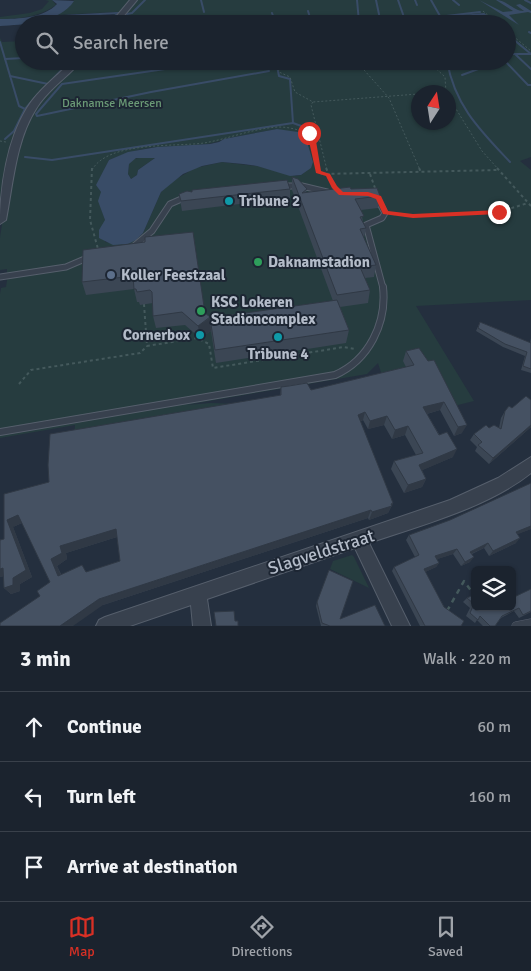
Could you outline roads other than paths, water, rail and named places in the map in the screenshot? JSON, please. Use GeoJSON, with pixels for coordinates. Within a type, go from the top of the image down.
{"type":"FeatureCollection","features":[{"type":"Feature","properties":{"kind":"street"},"geometry":{"type":"LineString","coordinates":[[121,15],[134,0]]}},
{"type":"Feature","properties":{"kind":"street"},"geometry":{"type":"LineString","coordinates":[[0,220],[18,144],[29,113],[36,103],[68,70]]}},
{"type":"Feature","properties":{"kind":"street","name":"Slagveldstraat"},"geometry":{"type":"LineString","coordinates":[[105,626],[451,508],[519,474],[531,464]]}},
{"type":"Feature","properties":{"kind":"street"},"geometry":{"type":"LineString","coordinates":[[359,540],[401,626]]}},
{"type":"Feature","properties":{"kind":"street"},"geometry":{"type":"LineString","coordinates":[[198,594],[202,626]]}},
{"type":"Feature","properties":{"kind":"lane"},"geometry":{"type":"LineString","coordinates":[[271,187],[290,185],[341,194]]}},
{"type":"Feature","properties":{"kind":"lane"},"geometry":{"type":"LineString","coordinates":[[0,432],[344,373],[364,353],[382,326],[385,302],[384,287],[366,225],[382,218],[386,213],[378,197],[368,194]]}},
{"type":"Feature","properties":{"kind":"lane"},"geometry":{"type":"LineString","coordinates":[[129,248],[142,241],[152,231],[170,204],[187,196],[196,195]]}},
{"type":"Feature","properties":{"kind":"lane"},"geometry":{"type":"LineString","coordinates":[[0,277],[66,267],[83,261],[99,252]]}},
{"type":"Feature","properties":{"kind":"lane"},"geometry":{"type":"LineString","coordinates":[[516,626],[531,623]]}},
{"type":"Feature","properties":{"kind":"water"},"geometry":{"type":"Polygon","coordinates":[[[52,0],[74,1],[58,15],[38,15],[52,9],[57,4],[52,0]]]}},
{"type":"Feature","properties":{"kind":"water"},"geometry":{"type":"Polygon","coordinates":[[[479,0],[503,12],[513,11],[496,0],[524,11],[516,5],[520,4],[531,11],[531,13],[503,15],[479,0]]]}},
{"type":"Feature","properties":{"kind":"water"},"geometry":{"type":"Polygon","coordinates":[[[15,18],[15,25],[0,26],[0,19],[15,18]]]}},
{"type":"Feature","properties":{"kind":"water"},"geometry":{"type":"Polygon","coordinates":[[[277,129],[298,132],[308,137],[308,145],[313,162],[311,168],[301,175],[290,176],[257,166],[243,164],[222,162],[202,166],[183,174],[161,192],[143,233],[136,240],[128,244],[113,245],[99,238],[99,230],[105,220],[98,201],[101,192],[96,185],[109,160],[128,152],[157,147],[210,144],[224,139],[277,129]],[[136,158],[129,164],[128,174],[131,179],[137,175],[138,170],[155,158],[136,158]]]}},
{"type":"Feature","properties":{"kind":"waterway"},"geometry":{"type":"LineString","coordinates":[[127,14],[132,13],[145,0]]}},
{"type":"Feature","properties":{"kind":"waterway"},"geometry":{"type":"LineString","coordinates":[[201,0],[204,12]]}},
{"type":"Feature","properties":{"kind":"waterway"},"geometry":{"type":"LineString","coordinates":[[357,0],[358,15]]}},
{"type":"Feature","properties":{"kind":"waterway"},"geometry":{"type":"LineString","coordinates":[[376,0],[379,15]]}},
{"type":"Feature","properties":{"kind":"waterway"},"geometry":{"type":"LineString","coordinates":[[398,0],[403,15]]}},
{"type":"Feature","properties":{"kind":"waterway"},"geometry":{"type":"LineString","coordinates":[[415,0],[417,5]]}},
{"type":"Feature","properties":{"kind":"waterway"},"geometry":{"type":"LineString","coordinates":[[431,0],[439,15]]}},
{"type":"Feature","properties":{"kind":"waterway"},"geometry":{"type":"LineString","coordinates":[[453,0],[459,5]]}},
{"type":"Feature","properties":{"kind":"waterway"},"geometry":{"type":"LineString","coordinates":[[525,0],[531,3]]}},
{"type":"Feature","properties":{"kind":"waterway"},"geometry":{"type":"LineString","coordinates":[[308,11],[309,15]]}},
{"type":"Feature","properties":{"kind":"waterway"},"geometry":{"type":"LineString","coordinates":[[455,15],[480,12]]}},
{"type":"Feature","properties":{"kind":"waterway"},"geometry":{"type":"LineString","coordinates":[[82,15],[118,13],[116,15]]}},
{"type":"Feature","properties":{"kind":"waterway"},"geometry":{"type":"LineString","coordinates":[[473,15],[485,15]]}},
{"type":"Feature","properties":{"kind":"waterway"},"geometry":{"type":"LineString","coordinates":[[0,42],[5,59]]}},
{"type":"Feature","properties":{"kind":"waterway"},"geometry":{"type":"LineString","coordinates":[[516,42],[531,54],[516,54]]}},
{"type":"Feature","properties":{"kind":"waterway"},"geometry":{"type":"LineString","coordinates":[[516,55],[531,69]]}},
{"type":"Feature","properties":{"kind":"waterway"},"geometry":{"type":"LineString","coordinates":[[5,59],[15,58]]}},
{"type":"Feature","properties":{"kind":"waterway"},"geometry":{"type":"LineString","coordinates":[[5,59],[10,76]]}},
{"type":"Feature","properties":{"kind":"waterway"},"geometry":{"type":"LineString","coordinates":[[51,81],[61,70]]}},
{"type":"Feature","properties":{"kind":"waterway"},"geometry":{"type":"LineString","coordinates":[[158,70],[62,84],[36,114],[37,116],[151,92],[269,71]]}},
{"type":"Feature","properties":{"kind":"waterway"},"geometry":{"type":"LineString","coordinates":[[278,70],[279,76],[290,79],[293,123]]}},
{"type":"Feature","properties":{"kind":"waterway"},"geometry":{"type":"LineString","coordinates":[[449,70],[456,91],[470,116],[510,162]]}},
{"type":"Feature","properties":{"kind":"waterway"},"geometry":{"type":"LineString","coordinates":[[462,75],[476,70]]}},
{"type":"Feature","properties":{"kind":"waterway"},"geometry":{"type":"LineString","coordinates":[[514,70],[528,85],[531,85]]}},
{"type":"Feature","properties":{"kind":"waterway"},"geometry":{"type":"LineString","coordinates":[[10,76],[48,84]]}},
{"type":"Feature","properties":{"kind":"waterway"},"geometry":{"type":"LineString","coordinates":[[10,76],[19,106],[25,109]]}},
{"type":"Feature","properties":{"kind":"waterway"},"geometry":{"type":"LineString","coordinates":[[25,109],[38,94]]}},
{"type":"Feature","properties":{"kind":"waterway"},"geometry":{"type":"LineString","coordinates":[[5,139],[14,131],[25,109]]}},
{"type":"Feature","properties":{"kind":"waterway"},"geometry":{"type":"LineString","coordinates":[[25,157],[52,160],[293,123]]}},
{"type":"Feature","properties":{"kind":"waterway"},"geometry":{"type":"LineString","coordinates":[[293,123],[315,131]]}},
{"type":"Feature","properties":{"kind":"place","name":"Tribune 2"},"geometry":{"type":"Point","coordinates":[229,201]}},
{"type":"Feature","properties":{"kind":"place","name":"Daknamstadion"},"geometry":{"type":"Point","coordinates":[258,262]}},
{"type":"Feature","properties":{"kind":"place","name":"Koller Feestzaal"},"geometry":{"type":"Point","coordinates":[111,275]}},
{"type":"Feature","properties":{"kind":"place","name":"KSC Lokeren Stadioncomplex"},"geometry":{"type":"Point","coordinates":[201,311]}},
{"type":"Feature","properties":{"kind":"place","name":"Cornerbox"},"geometry":{"type":"Point","coordinates":[200,335]}},
{"type":"Feature","properties":{"kind":"place","name":"Tribune 4"},"geometry":{"type":"Point","coordinates":[278,337]}},
{"type":"Feature","properties":{"kind":"park label","name":"Daknamse Meersen"},"geometry":{"type":"Point","coordinates":[112,103]}}]}
